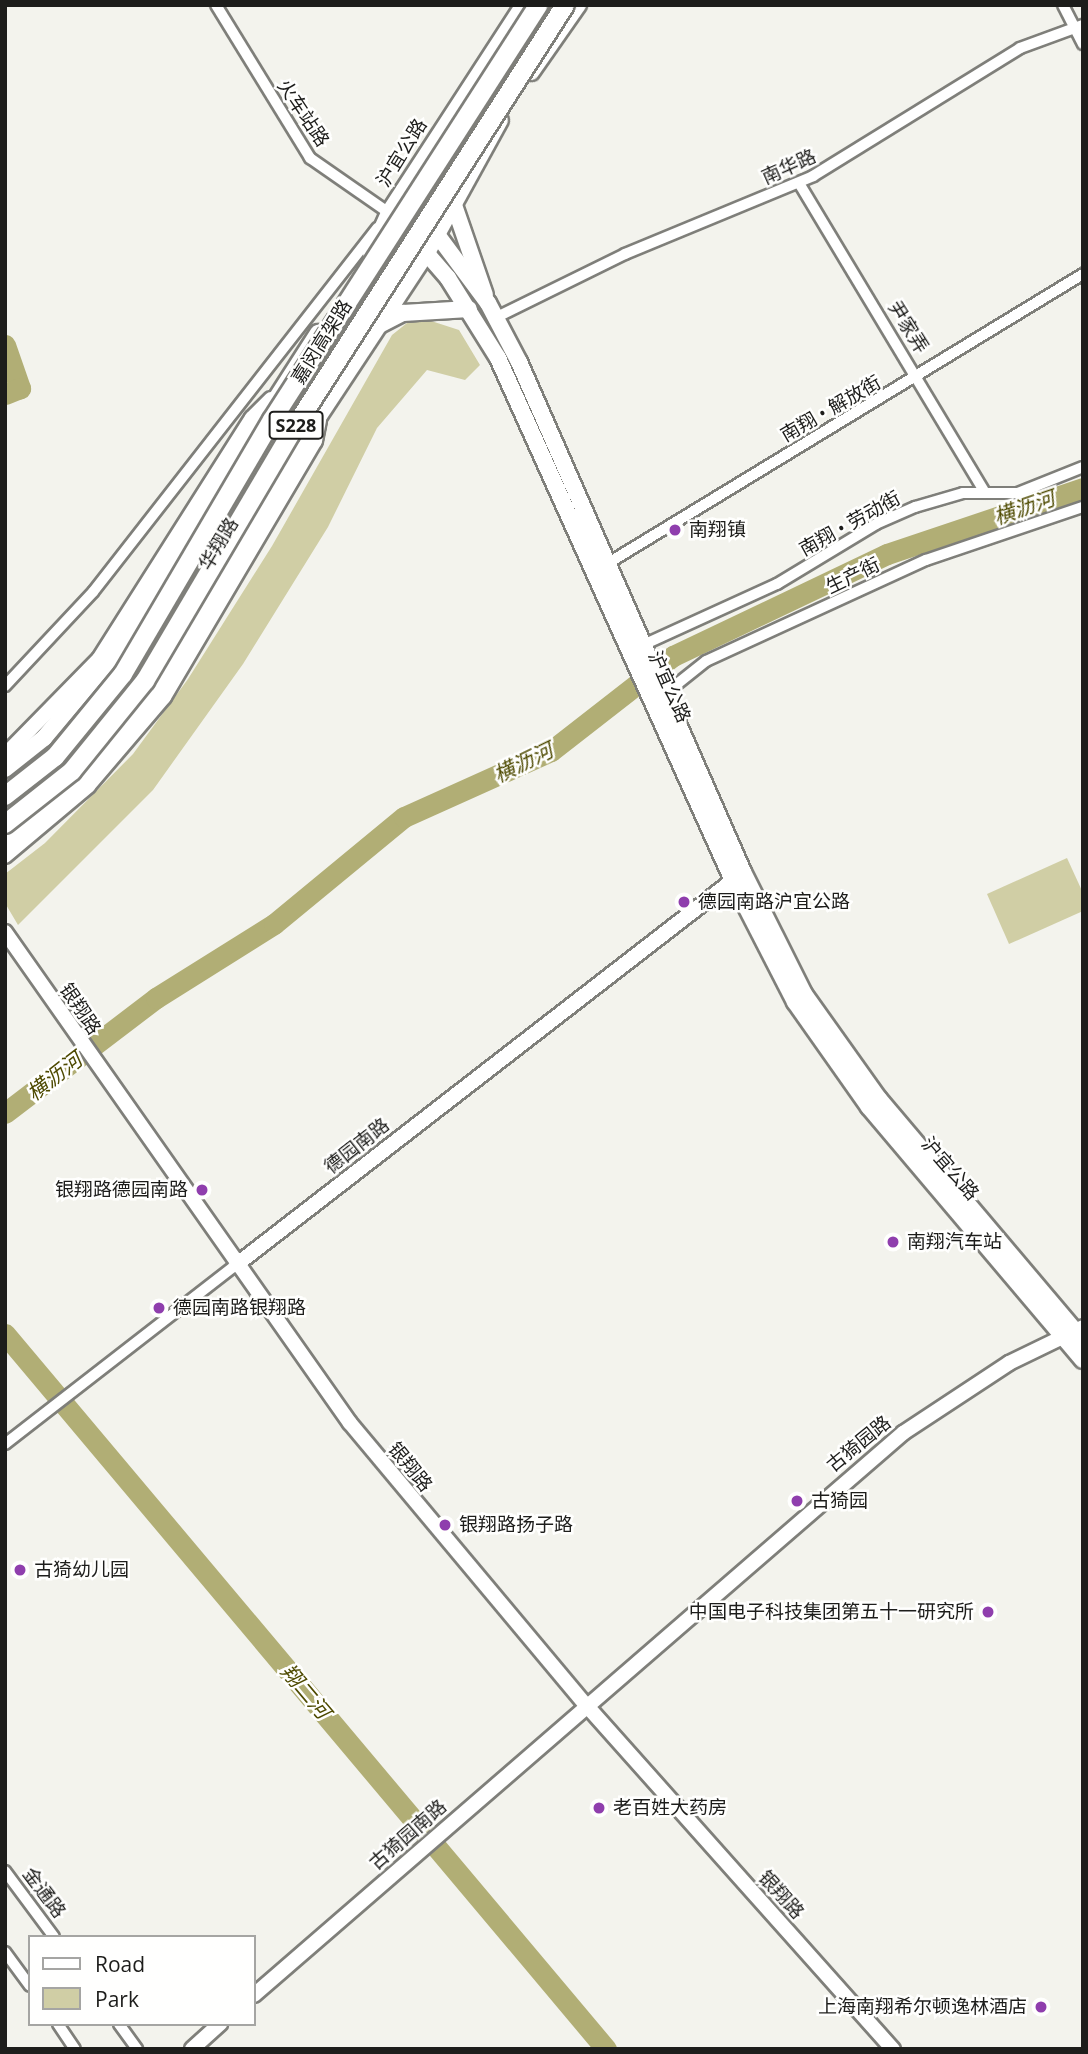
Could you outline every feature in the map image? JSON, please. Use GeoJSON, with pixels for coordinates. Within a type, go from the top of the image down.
{"type":"FeatureCollection","features":[{"type":"Feature","properties":{"kind":"highway","name":"嘉闵高架路"},"geometry":{"type":"LineString","coordinates":[[5,796],[55,757],[123,674],[272,420],[538,5]]}},
{"type":"Feature","properties":{"kind":"highway","name":"嘉闵高架路"},"geometry":{"type":"LineString","coordinates":[[5,824],[72,771],[145,681],[298,422],[565,5]]}},
{"type":"Feature","properties":{"kind":"main road","name":"沪宜公路"},"geometry":{"type":"LineString","coordinates":[[524,5],[390,211],[432,244],[488,303],[497,317],[601,568]]}},
{"type":"Feature","properties":{"kind":"main road"},"geometry":{"type":"LineString","coordinates":[[432,244],[506,108],[578,5]]}},
{"type":"Feature","properties":{"kind":"main road"},"geometry":{"type":"LineString","coordinates":[[404,190],[432,244]]}},
{"type":"Feature","properties":{"kind":"main road"},"geometry":{"type":"LineString","coordinates":[[454,205],[488,303]]}},
{"type":"Feature","properties":{"kind":"main road","name":"华翔路"},"geometry":{"type":"LineString","coordinates":[[5,769],[44,737],[107,663],[277,393],[376,246],[390,211]]}},
{"type":"Feature","properties":{"kind":"main road","name":"沪宜公路"},"geometry":{"type":"LineString","coordinates":[[432,244],[498,358],[601,568],[642,655],[788,990],[830,1056],[1076,1333],[1083,1360]]}},
{"type":"Feature","properties":{"kind":"main road","name":"华翔路"},"geometry":{"type":"LineString","coordinates":[[5,842],[81,782],[157,690],[319,416],[432,244]]}},
{"type":"Feature","properties":{"kind":"main road"},"geometry":{"type":"LineString","coordinates":[[379,326],[403,313],[469,309]]}},
{"type":"Feature","properties":{"kind":"street","name":"火车站路"},"geometry":{"type":"LineString","coordinates":[[216,5],[310,158],[390,211]]}},
{"type":"Feature","properties":{"kind":"street"},"geometry":{"type":"LineString","coordinates":[[510,5],[511,23]]}},
{"type":"Feature","properties":{"kind":"street"},"geometry":{"type":"LineString","coordinates":[[1063,5],[1079,27],[1083,44]]}},
{"type":"Feature","properties":{"kind":"street","name":"南华路"},"geometry":{"type":"LineString","coordinates":[[497,317],[636,249],[799,183],[1020,48],[1079,27]]}},
{"type":"Feature","properties":{"kind":"street","name":"尹家弄"},"geometry":{"type":"LineString","coordinates":[[799,183],[919,378],[985,492]]}},
{"type":"Feature","properties":{"kind":"street"},"geometry":{"type":"LineString","coordinates":[[5,686],[93,592],[390,211]]}},
{"type":"Feature","properties":{"kind":"street","name":"南翔 • 解放街"},"geometry":{"type":"LineString","coordinates":[[601,568],[919,378],[1083,274]]}},
{"type":"Feature","properties":{"kind":"street"},"geometry":{"type":"LineString","coordinates":[[5,755],[99,659],[252,418],[277,393]]}},
{"type":"Feature","properties":{"kind":"street"},"geometry":{"type":"LineString","coordinates":[[5,856],[88,786],[164,697],[316,441],[319,416]]}},
{"type":"Feature","properties":{"kind":"street","name":"南翔 • 劳动街"},"geometry":{"type":"LineString","coordinates":[[642,655],[795,575],[897,514],[950,496],[985,492],[1018,493],[1083,467]]}},
{"type":"Feature","properties":{"kind":"street","name":"生产街"},"geometry":{"type":"LineString","coordinates":[[657,693],[706,661],[926,560],[1083,507]]}},
{"type":"Feature","properties":{"kind":"street","name":"德园南路"},"geometry":{"type":"LineString","coordinates":[[5,1444],[738,876]]}},
{"type":"Feature","properties":{"kind":"street","name":"银翔路"},"geometry":{"type":"LineString","coordinates":[[5,932],[73,1034],[349,1423],[587,1706],[893,2049]]}},
{"type":"Feature","properties":{"kind":"street","name":"古猗园路"},"geometry":{"type":"LineString","coordinates":[[587,1706],[903,1433],[1009,1363],[1076,1333]]}},
{"type":"Feature","properties":{"kind":"street","name":"古猗园南路"},"geometry":{"type":"LineString","coordinates":[[256,1993],[587,1706]]}},
{"type":"Feature","properties":{"kind":"street","name":"金通路"},"geometry":{"type":"LineString","coordinates":[[5,1871],[53,1935]]}},
{"type":"Feature","properties":{"kind":"street"},"geometry":{"type":"LineString","coordinates":[[5,1952],[28,1983]]}},
{"type":"Feature","properties":{"kind":"street"},"geometry":{"type":"LineString","coordinates":[[59,2026],[75,2049]]}},
{"type":"Feature","properties":{"kind":"street"},"geometry":{"type":"LineString","coordinates":[[120,2026],[137,2049]]}},
{"type":"Feature","properties":{"kind":"street"},"geometry":{"type":"LineString","coordinates":[[192,2049],[218,2026]]}},
{"type":"Feature","properties":{"kind":"green space"},"geometry":{"type":"Polygon","coordinates":[[[425,319],[459,330],[480,365],[465,380],[427,370],[377,428],[328,527],[243,664],[153,790],[18,925],[5,903],[5,874],[45,843],[133,754],[188,679],[272,546],[392,335],[407,323],[425,319]]]}},
{"type":"Feature","properties":{"kind":"green space"},"geometry":{"type":"Polygon","coordinates":[[[1067,858],[1083,893],[1083,911],[1009,944],[987,894],[1067,858]]]}},
{"type":"Feature","properties":{"kind":"waterway"},"geometry":{"type":"LineString","coordinates":[[5,345],[20,388],[5,394]]}},
{"type":"Feature","properties":{"kind":"waterway","name":"横沥河"},"geometry":{"type":"LineString","coordinates":[[5,1113],[156,998],[274,924],[404,817],[551,751],[673,656],[887,554],[1083,488]]}},
{"type":"Feature","properties":{"kind":"waterway","name":"翔二河"},"geometry":{"type":"LineString","coordinates":[[5,1334],[606,2049]]}},
{"type":"Feature","properties":{"kind":"place","name":"南翔镇"},"geometry":{"type":"Point","coordinates":[675,530]}},
{"type":"Feature","properties":{"kind":"place","name":"德园南路沪宜公路"},"geometry":{"type":"Point","coordinates":[684,902]}},
{"type":"Feature","properties":{"kind":"place","name":"银翔路德园南路"},"geometry":{"type":"Point","coordinates":[202,1190]}},
{"type":"Feature","properties":{"kind":"place","name":"南翔汽车站"},"geometry":{"type":"Point","coordinates":[893,1242]}},
{"type":"Feature","properties":{"kind":"place","name":"德园南路银翔路"},"geometry":{"type":"Point","coordinates":[159,1308]}},
{"type":"Feature","properties":{"kind":"place","name":"古猗园"},"geometry":{"type":"Point","coordinates":[797,1501]}},
{"type":"Feature","properties":{"kind":"place","name":"银翔路扬子路"},"geometry":{"type":"Point","coordinates":[445,1525]}},
{"type":"Feature","properties":{"kind":"place","name":"古猗幼儿园"},"geometry":{"type":"Point","coordinates":[20,1570]}},
{"type":"Feature","properties":{"kind":"place","name":"中国电子科技集团第五十一研究所"},"geometry":{"type":"Point","coordinates":[988,1612]}},
{"type":"Feature","properties":{"kind":"place","name":"老百姓大药房"},"geometry":{"type":"Point","coordinates":[599,1808]}},
{"type":"Feature","properties":{"kind":"place","name":"上海南翔希尔顿逸林酒店"},"geometry":{"type":"Point","coordinates":[1041,2007]}}]}
